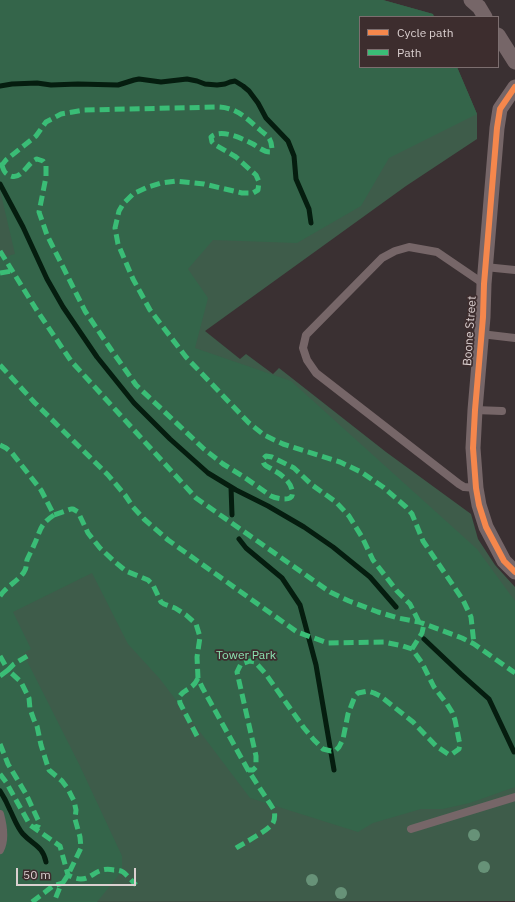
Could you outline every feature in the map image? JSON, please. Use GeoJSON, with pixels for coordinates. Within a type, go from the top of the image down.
{"type":"FeatureCollection","features":[{"type":"Feature","properties":{"kind":"street"},"geometry":{"type":"LineString","coordinates":[[471,0],[479,7],[485,16]]}},
{"type":"Feature","properties":{"kind":"street"},"geometry":{"type":"LineString","coordinates":[[499,37],[515,62]]}},
{"type":"Feature","properties":{"kind":"street","name":"Boone Street"},"geometry":{"type":"LineString","coordinates":[[515,87],[500,109],[497,128],[485,266],[473,448],[476,488],[479,505],[486,527],[504,561],[515,572]]}},
{"type":"Feature","properties":{"kind":"lane"},"geometry":{"type":"LineString","coordinates":[[476,488],[464,487],[459,484],[316,373],[307,360],[303,348],[306,335],[382,258],[409,246],[437,252],[484,284]]}},
{"type":"Feature","properties":{"kind":"lane"},"geometry":{"type":"LineString","coordinates":[[485,266],[515,270]]}},
{"type":"Feature","properties":{"kind":"lane"},"geometry":{"type":"LineString","coordinates":[[481,334],[515,338]]}},
{"type":"Feature","properties":{"kind":"lane"},"geometry":{"type":"LineString","coordinates":[[475,410],[502,411]]}},
{"type":"Feature","properties":{"kind":"lane"},"geometry":{"type":"LineString","coordinates":[[411,829],[515,798]]}},
{"type":"Feature","properties":{"kind":"lane"},"geometry":{"type":"LineString","coordinates":[[0,814],[4,830],[0,850]]}},
{"type":"Feature","properties":{"kind":"green space","name":"Tower Park"},"geometry":{"type":"Polygon","coordinates":[[[0,0],[383,0],[433,14],[434,16],[359,16],[359,68],[457,68],[477,114],[477,139],[406,186],[205,331],[240,359],[246,354],[273,374],[279,368],[386,452],[471,514],[478,539],[495,565],[515,587],[515,901],[0,902],[0,0]]]}},
{"type":"Feature","properties":{"kind":"green space","name":"Tower Park"},"geometry":{"type":"Polygon","coordinates":[[[0,0],[383,0],[433,14],[434,16],[359,16],[359,68],[457,68],[477,114],[389,158],[361,206],[297,243],[213,240],[188,269],[208,298],[195,348],[291,381],[477,549],[515,601],[515,787],[470,803],[443,809],[421,809],[373,823],[358,832],[250,798],[160,679],[128,644],[92,573],[13,612],[31,649],[25,652],[25,657],[79,764],[122,856],[122,871],[97,902],[0,902],[0,258],[15,254],[0,190],[0,0]]]}},
{"type":"Feature","properties":{"kind":"waterway"},"geometry":{"type":"LineString","coordinates":[[0,86],[37,83],[51,85],[118,85],[139,79],[161,82],[187,79],[205,84],[217,85],[235,81],[249,91],[258,103],[266,118],[288,141],[294,156],[296,179],[309,209],[311,223]]}},
{"type":"Feature","properties":{"kind":"waterway"},"geometry":{"type":"LineString","coordinates":[[0,184],[23,227],[47,279],[63,307],[97,357],[134,403],[170,439],[208,473],[304,527],[333,547],[370,577],[396,607]]}},
{"type":"Feature","properties":{"kind":"waterway"},"geometry":{"type":"LineString","coordinates":[[231,487],[232,515]]}},
{"type":"Feature","properties":{"kind":"waterway"},"geometry":{"type":"LineString","coordinates":[[239,539],[246,548],[282,578],[300,605],[316,665],[334,770]]}},
{"type":"Feature","properties":{"kind":"waterway"},"geometry":{"type":"LineString","coordinates":[[424,639],[489,699],[514,752]]}},
{"type":"Feature","properties":{"kind":"waterway"},"geometry":{"type":"LineString","coordinates":[[0,791],[19,828],[23,834],[43,852],[46,862]]}},
{"type":"Feature","properties":{"kind":"marked path"},"geometry":{"type":"LineString","coordinates":[[0,165],[2,165],[6,160],[36,136],[46,122],[61,114],[84,110],[219,107],[231,109],[241,114],[270,139],[272,150],[268,152],[232,135],[220,134],[211,137],[214,144],[236,157],[256,175],[259,182],[258,190],[253,193],[242,193],[204,184],[176,181],[148,187],[133,194],[123,204],[119,211],[115,228],[118,244],[133,279],[150,310],[186,357],[249,423],[264,435],[283,444],[340,462],[361,472],[383,487],[406,507],[412,514],[423,541],[463,600],[471,617],[474,644]]}},
{"type":"Feature","properties":{"kind":"marked path"},"geometry":{"type":"LineString","coordinates":[[2,165],[5,172],[13,176],[22,173],[32,162],[37,159],[43,161],[46,165],[46,177],[39,212],[47,235],[85,311],[136,385],[204,449],[223,464],[271,496],[281,499],[289,498],[291,497],[292,490],[285,478],[264,464],[263,459],[266,456],[272,457],[294,468],[312,485],[336,502],[349,516],[362,537],[373,560],[397,591],[410,604],[419,622]]}},
{"type":"Feature","properties":{"kind":"marked path"},"geometry":{"type":"LineString","coordinates":[[0,251],[36,309],[71,361],[196,498],[330,592],[378,612],[419,622],[462,638],[474,644],[515,673]]}},
{"type":"Feature","properties":{"kind":"marked path"},"geometry":{"type":"LineString","coordinates":[[0,273],[12,271]]}},
{"type":"Feature","properties":{"kind":"marked path"},"geometry":{"type":"LineString","coordinates":[[0,365],[35,403],[108,475],[144,519],[168,540],[297,632],[328,643],[384,642],[412,649],[422,663],[434,687],[452,712],[460,744],[459,749],[452,754],[448,754],[436,746],[413,722],[389,703],[380,696],[368,691],[358,693],[355,696],[348,714],[343,739],[339,747],[336,750],[331,751],[323,749],[304,728],[265,673],[255,662],[250,661],[241,664],[237,672],[256,756],[256,767],[253,770],[248,770]]}},
{"type":"Feature","properties":{"kind":"marked path"},"geometry":{"type":"LineString","coordinates":[[0,445],[12,453],[41,490],[54,515],[71,509],[78,512],[88,533],[100,548],[126,571],[148,580],[153,585],[161,602],[175,608],[196,624],[200,637],[197,657],[198,678],[248,770],[274,810],[275,816],[271,826],[236,848]]}},
{"type":"Feature","properties":{"kind":"marked path"},"geometry":{"type":"LineString","coordinates":[[0,596],[24,572],[27,560],[41,528],[54,515]]}},
{"type":"Feature","properties":{"kind":"marked path"},"geometry":{"type":"LineString","coordinates":[[412,649],[422,633],[424,624]]}},
{"type":"Feature","properties":{"kind":"marked path"},"geometry":{"type":"LineString","coordinates":[[0,656],[8,670],[14,664],[29,655]]}},
{"type":"Feature","properties":{"kind":"marked path"},"geometry":{"type":"LineString","coordinates":[[0,676],[8,670],[21,682],[29,698],[30,709],[37,726],[49,770],[62,781],[74,801],[76,810],[75,819],[80,837],[81,848],[68,875],[60,887],[54,902]]}},
{"type":"Feature","properties":{"kind":"marked path"},"geometry":{"type":"LineString","coordinates":[[197,736],[180,703],[179,697],[194,685],[198,678]]}},
{"type":"Feature","properties":{"kind":"marked path"},"geometry":{"type":"LineString","coordinates":[[0,744],[8,764],[26,794],[39,822],[38,826],[35,827]]}},
{"type":"Feature","properties":{"kind":"marked path"},"geometry":{"type":"LineString","coordinates":[[0,774],[30,825],[60,846],[68,875],[82,879],[87,878],[100,870],[118,870],[125,873],[136,885]]}},
{"type":"Feature","properties":{"kind":"marked path"},"geometry":{"type":"LineString","coordinates":[[32,902],[53,886],[63,883]]}},
{"type":"Feature","properties":{"kind":"cycle path"},"geometry":{"type":"LineString","coordinates":[[515,87],[500,109],[497,128],[484,284],[483,317],[473,448],[476,488],[479,505],[486,527],[504,561],[515,572]]}}]}
